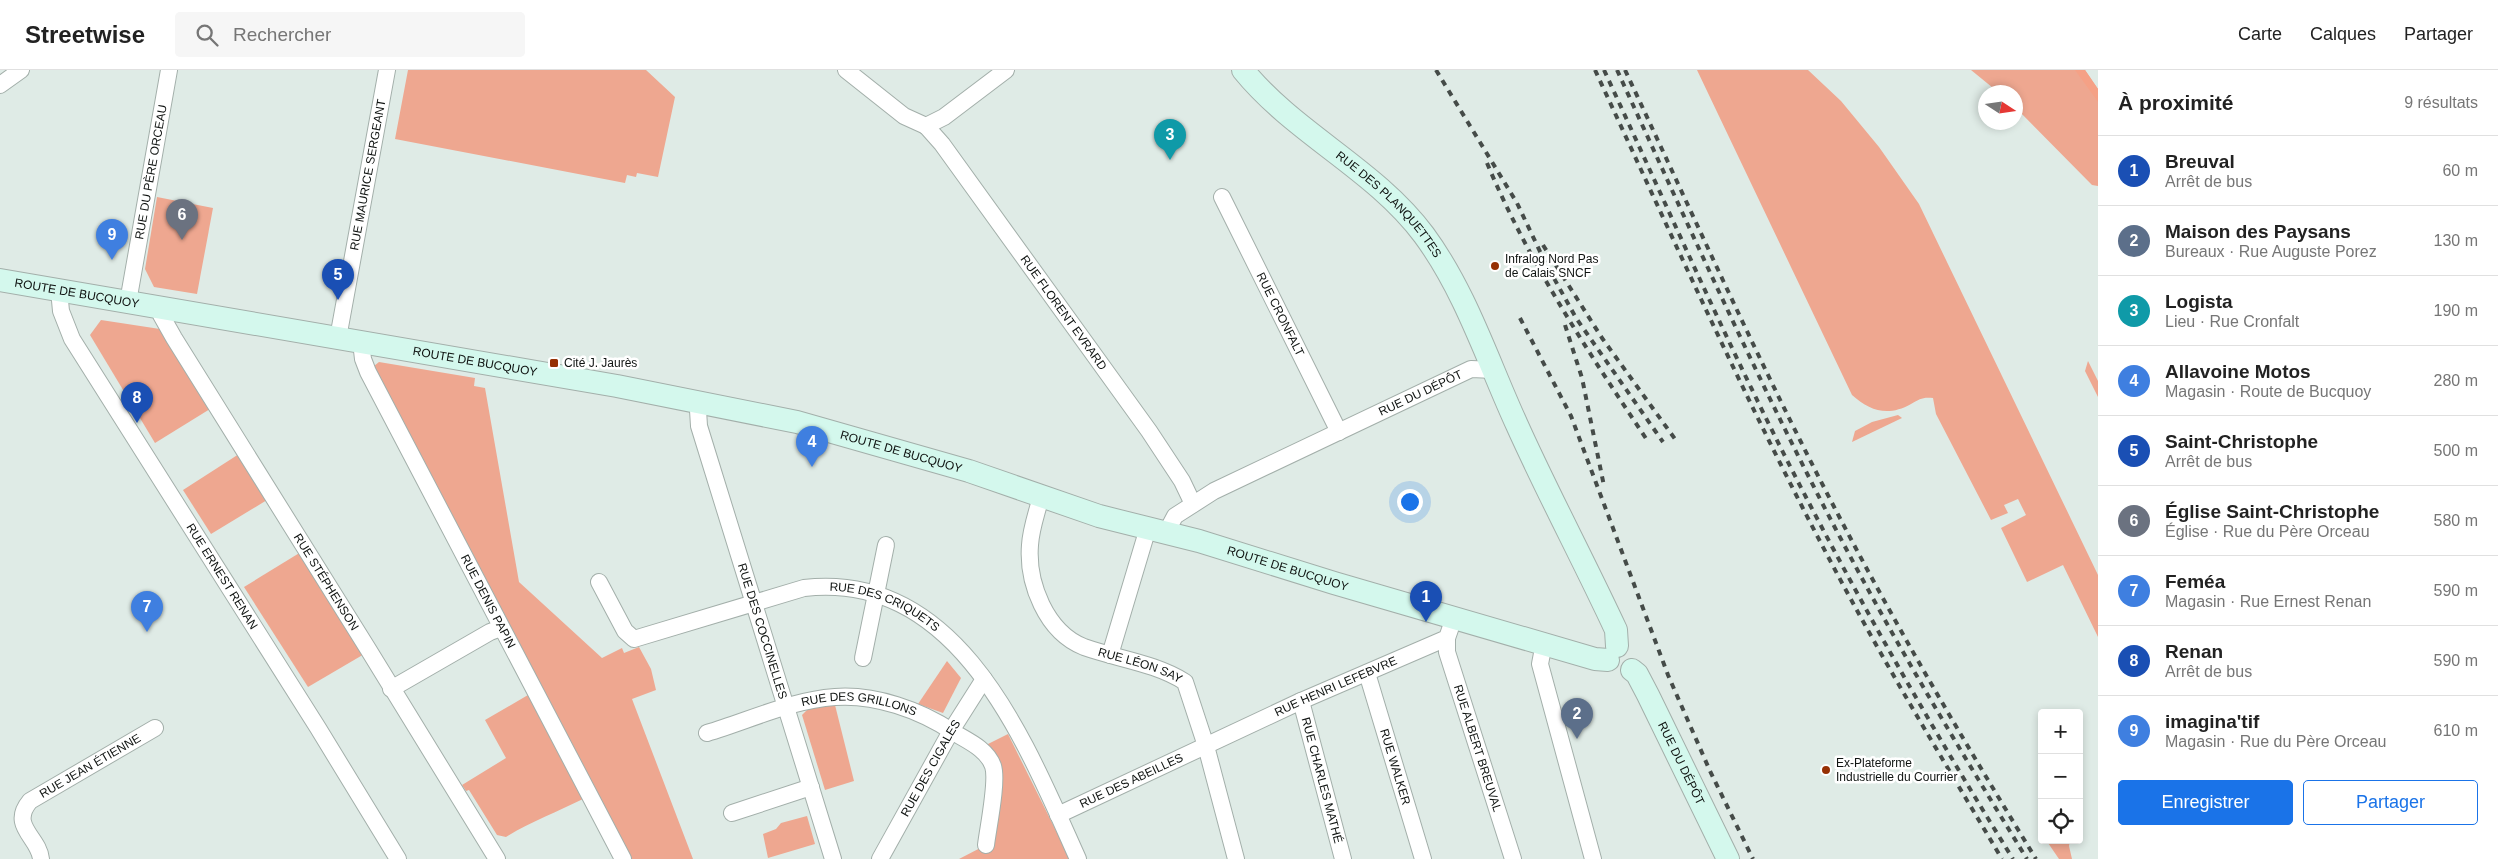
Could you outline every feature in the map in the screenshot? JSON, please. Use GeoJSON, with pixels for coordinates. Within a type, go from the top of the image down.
{"type":"FeatureCollection","features":[{"type":"Feature","properties":{"kind":"main road","name":"RUE DES PLANQUETTES"},"geometry":{"type":"LineString","coordinates":[[1243,70],[1268,99],[1368,179],[1424,234],[1445,268],[1494,370]]}},
{"type":"Feature","properties":{"kind":"main road","name":"ROUTE DE BUCQUOY"},"geometry":{"type":"LineString","coordinates":[[0,280],[700,402],[798,422],[969,471],[1099,516],[1157,530],[1451,628],[1544,643],[1595,659],[1613,653]]}},
{"type":"Feature","properties":{"kind":"main road"},"geometry":{"type":"LineString","coordinates":[[1494,370],[1517,425],[1616,630],[1613,653]]}},
{"type":"Feature","properties":{"kind":"main road","name":"RUE DU DÉPÔT"},"geometry":{"type":"LineString","coordinates":[[1613,653],[1626,646],[1633,650],[1636,662],[1632,670],[1637,674],[1652,702],[1728,859]]}},
{"type":"Feature","properties":{"kind":"street"},"geometry":{"type":"LineString","coordinates":[[0,85],[21,70]]}},
{"type":"Feature","properties":{"kind":"street","name":"RUE DU PÈRE ORCEAU"},"geometry":{"type":"LineString","coordinates":[[128,302],[169,70]]}},
{"type":"Feature","properties":{"kind":"street","name":"RUE MAURICE SERGEANT"},"geometry":{"type":"LineString","coordinates":[[338,338],[388,70]]}},
{"type":"Feature","properties":{"kind":"street"},"geometry":{"type":"LineString","coordinates":[[846,70],[904,116],[926,126],[944,117],[1006,70]]}},
{"type":"Feature","properties":{"kind":"street","name":"RUE FLORENT EVRARD"},"geometry":{"type":"LineString","coordinates":[[926,126],[953,160],[1149,431],[1182,481],[1193,504]]}},
{"type":"Feature","properties":{"kind":"street","name":"RUE CRONFALT"},"geometry":{"type":"LineString","coordinates":[[1222,197],[1339,432]]}},
{"type":"Feature","properties":{"kind":"street","name":"RUE ERNEST RENAN"},"geometry":{"type":"LineString","coordinates":[[59,290],[61,311],[72,339],[318,728],[398,859]]}},
{"type":"Feature","properties":{"kind":"street","name":"RUE STÉPHENSON"},"geometry":{"type":"LineString","coordinates":[[161,307],[161,315],[174,338],[391,689],[436,757],[496,858]]}},
{"type":"Feature","properties":{"kind":"street","name":"RUE DENIS PAPIN"},"geometry":{"type":"LineString","coordinates":[[361,342],[363,358],[368,372],[623,859]]}},
{"type":"Feature","properties":{"kind":"street","name":"RUE DU DÉPÔT"},"geometry":{"type":"LineString","coordinates":[[1110,655],[1157,530],[1214,491],[1471,369],[1494,370]]}},
{"type":"Feature","properties":{"kind":"street","name":"RUE DES COCCINELLES"},"geometry":{"type":"LineString","coordinates":[[700,402],[698,410],[699,426],[834,859]]}},
{"type":"Feature","properties":{"kind":"street","name":"RUE LÉON SAY"},"geometry":{"type":"LineString","coordinates":[[1041,496],[1034,520],[1030,547],[1036,588],[1044,609],[1066,637],[1082,646],[1170,672],[1185,682],[1206,746],[1236,859]]}},
{"type":"Feature","properties":{"kind":"street"},"geometry":{"type":"LineString","coordinates":[[863,658],[874,595],[886,544]]}},
{"type":"Feature","properties":{"kind":"street","name":"RUE DES CRIQUETS"},"geometry":{"type":"LineString","coordinates":[[599,582],[625,631],[634,639],[804,588],[826,586],[858,589],[906,607],[952,640],[972,662],[984,679],[1018,730],[1078,859]]}},
{"type":"Feature","properties":{"kind":"street"},"geometry":{"type":"LineString","coordinates":[[391,689],[490,632],[501,628]]}},
{"type":"Feature","properties":{"kind":"street","name":"RUE HENRI LEFEBVRE"},"geometry":{"type":"LineString","coordinates":[[1206,746],[1367,673],[1451,628]]}},
{"type":"Feature","properties":{"kind":"street","name":"RUE ALBERT BREUVAL"},"geometry":{"type":"LineString","coordinates":[[1451,628],[1447,652],[1513,859]]}},
{"type":"Feature","properties":{"kind":"street"},"geometry":{"type":"LineString","coordinates":[[1544,643],[1540,664],[1593,859]]}},
{"type":"Feature","properties":{"kind":"street","name":"RUE WALKER"},"geometry":{"type":"LineString","coordinates":[[1367,673],[1423,859]]}},
{"type":"Feature","properties":{"kind":"street","name":"RUE DES CIGALES"},"geometry":{"type":"LineString","coordinates":[[880,859],[952,731],[984,679]]}},
{"type":"Feature","properties":{"kind":"street","name":"RUE DES GRILLONS"},"geometry":{"type":"LineString","coordinates":[[707,733],[786,708],[834,697],[854,697],[896,705],[922,715],[984,751],[994,767],[986,845]]}},
{"type":"Feature","properties":{"kind":"street","name":"RUE CHARLES MATHÉ"},"geometry":{"type":"LineString","coordinates":[[1301,702],[1343,859]]}},
{"type":"Feature","properties":{"kind":"street","name":"RUE JEAN ÉTIENNE"},"geometry":{"type":"LineString","coordinates":[[41,859],[22,817],[24,808],[30,801],[155,728]]}},
{"type":"Feature","properties":{"kind":"street","name":"RUE DES ABEILLES"},"geometry":{"type":"LineString","coordinates":[[1058,815],[1206,746]]}},
{"type":"Feature","properties":{"kind":"street"},"geometry":{"type":"LineString","coordinates":[[732,813],[811,788]]}},
{"type":"Feature","properties":{"kind":"shaded area"},"geometry":{"type":"Polygon","coordinates":[[[408,70],[646,70],[675,97],[658,177],[637,173],[636,177],[627,175],[625,183],[395,139],[408,70]]]}},
{"type":"Feature","properties":{"kind":"shaded area"},"geometry":{"type":"Polygon","coordinates":[[[1697,70],[1808,70],[1841,101],[1879,147],[1919,204],[2098,575],[2098,637],[2063,565],[2027,582],[2001,528],[2026,515],[2018,499],[2004,505],[2008,513],[1991,520],[1936,414],[1933,398],[1921,399],[1903,408],[1887,411],[1866,405],[1852,395],[1697,70]]]}},
{"type":"Feature","properties":{"kind":"shaded area"},"geometry":{"type":"Polygon","coordinates":[[[1971,70],[2085,70],[2098,89],[2098,186],[2092,185],[2023,115],[2023,85],[1989,85],[1971,70]]]}},
{"type":"Feature","properties":{"kind":"shaded area"},"geometry":{"type":"Polygon","coordinates":[[[2075,70],[2085,70],[2098,89],[2098,102],[2075,70]]]}},
{"type":"Feature","properties":{"kind":"shaded area"},"geometry":{"type":"Polygon","coordinates":[[[157,197],[213,208],[197,294],[154,287],[145,269],[157,197]]]}},
{"type":"Feature","properties":{"kind":"shaded area"},"geometry":{"type":"Polygon","coordinates":[[[101,320],[160,329],[210,409],[155,443],[90,335],[101,320]]]}},
{"type":"Feature","properties":{"kind":"shaded area"},"geometry":{"type":"Polygon","coordinates":[[[2088,361],[2098,381],[2098,397],[2085,371],[2088,361]]]}},
{"type":"Feature","properties":{"kind":"shaded area"},"geometry":{"type":"Polygon","coordinates":[[[379,362],[475,378],[474,386],[485,388],[519,582],[602,658],[622,648],[624,653],[639,647],[651,669],[656,690],[632,699],[693,859],[628,859],[374,366],[379,362]]]}},
{"type":"Feature","properties":{"kind":"shaded area"},"geometry":{"type":"Polygon","coordinates":[[[1898,415],[1902,418],[1852,442],[1855,431],[1872,422],[1898,415]]]}},
{"type":"Feature","properties":{"kind":"shaded area"},"geometry":{"type":"Polygon","coordinates":[[[239,454],[267,500],[211,534],[183,490],[239,454]]]}},
{"type":"Feature","properties":{"kind":"shaded area"},"geometry":{"type":"Polygon","coordinates":[[[301,552],[366,653],[308,687],[244,587],[301,552]]]}},
{"type":"Feature","properties":{"kind":"shaded area"},"geometry":{"type":"Polygon","coordinates":[[[947,661],[961,678],[943,713],[918,704],[947,661]]]}},
{"type":"Feature","properties":{"kind":"shaded area"},"geometry":{"type":"Polygon","coordinates":[[[528,695],[583,799],[506,837],[497,835],[469,790],[466,791],[462,785],[506,758],[485,720],[528,695]]]}},
{"type":"Feature","properties":{"kind":"shaded area"},"geometry":{"type":"Polygon","coordinates":[[[834,701],[854,781],[825,790],[802,715],[809,708],[834,701]]]}},
{"type":"Feature","properties":{"kind":"shaded area"},"geometry":{"type":"Polygon","coordinates":[[[1008,734],[1070,859],[959,859],[986,845],[994,781],[986,745],[1008,734]]]}},
{"type":"Feature","properties":{"kind":"shaded area"},"geometry":{"type":"Polygon","coordinates":[[[807,816],[815,844],[768,858],[763,834],[776,829],[781,823],[807,816]]]}},
{"type":"Feature","properties":{"kind":"shaded area"},"geometry":{"type":"Polygon","coordinates":[[[2049,844],[2069,844],[2072,859],[2059,859],[2049,844]]]}},
{"type":"Feature","properties":{"kind":"railway"},"geometry":{"type":"LineString","coordinates":[[1436,70],[1517,203],[1545,262],[1576,318],[1663,442]]}},
{"type":"Feature","properties":{"kind":"railway"},"geometry":{"type":"LineString","coordinates":[[1595,70],[1720,339],[1819,539],[1890,669],[2002,859]]}},
{"type":"Feature","properties":{"kind":"railway"},"geometry":{"type":"LineString","coordinates":[[1604,70],[1719,321],[1792,470],[1898,667],[2013,859]]}},
{"type":"Feature","properties":{"kind":"railway"},"geometry":{"type":"LineString","coordinates":[[1617,70],[1736,328],[1830,519],[1923,687],[2027,859]]}},
{"type":"Feature","properties":{"kind":"railway"},"geometry":{"type":"LineString","coordinates":[[1625,70],[1758,354],[1842,522],[1936,692],[2036,859]]}},
{"type":"Feature","properties":{"kind":"railway"},"geometry":{"type":"LineString","coordinates":[[1487,163],[1503,200],[1540,271],[1581,339],[1647,440]]}},
{"type":"Feature","properties":{"kind":"railway"},"geometry":{"type":"LineString","coordinates":[[1543,245],[1602,338],[1675,439]]}},
{"type":"Feature","properties":{"kind":"railway"},"geometry":{"type":"LineString","coordinates":[[1520,318],[1571,416],[1668,675],[1710,771],[1753,859]]}},
{"type":"Feature","properties":{"kind":"railway"},"geometry":{"type":"LineString","coordinates":[[1565,325],[1582,378],[1604,486]]}},
{"type":"Feature","properties":{"kind":"place","name":"Logista"},"geometry":{"type":"Point","coordinates":[1170,160]}},
{"type":"Feature","properties":{"kind":"place","name":"Église Saint-Christophe"},"geometry":{"type":"Point","coordinates":[182,240]}},
{"type":"Feature","properties":{"kind":"place","name":"imagina'tif"},"geometry":{"type":"Point","coordinates":[112,260]}},
{"type":"Feature","properties":{"kind":"place","name":"Infralog Nord Pas de Calais SNCF"},"geometry":{"type":"Point","coordinates":[1495,266]}},
{"type":"Feature","properties":{"kind":"place","name":"Saint-Christophe"},"geometry":{"type":"Point","coordinates":[338,300]}},
{"type":"Feature","properties":{"kind":"place","name":"Cité J. Jaurès"},"geometry":{"type":"Point","coordinates":[554,363]}},
{"type":"Feature","properties":{"kind":"place","name":"Renan"},"geometry":{"type":"Point","coordinates":[137,423]}},
{"type":"Feature","properties":{"kind":"place","name":"Allavoine Motos"},"geometry":{"type":"Point","coordinates":[812,467]}},
{"type":"Feature","properties":{"kind":"place","name":"Breuval"},"geometry":{"type":"Point","coordinates":[1426,622]}},
{"type":"Feature","properties":{"kind":"place","name":"Feméa"},"geometry":{"type":"Point","coordinates":[147,632]}},
{"type":"Feature","properties":{"kind":"place","name":"Maison des Paysans"},"geometry":{"type":"Point","coordinates":[1577,739]}},
{"type":"Feature","properties":{"kind":"place","name":"Ex-Plateforme Industrielle du Courrier"},"geometry":{"type":"Point","coordinates":[1826,770]}}]}
